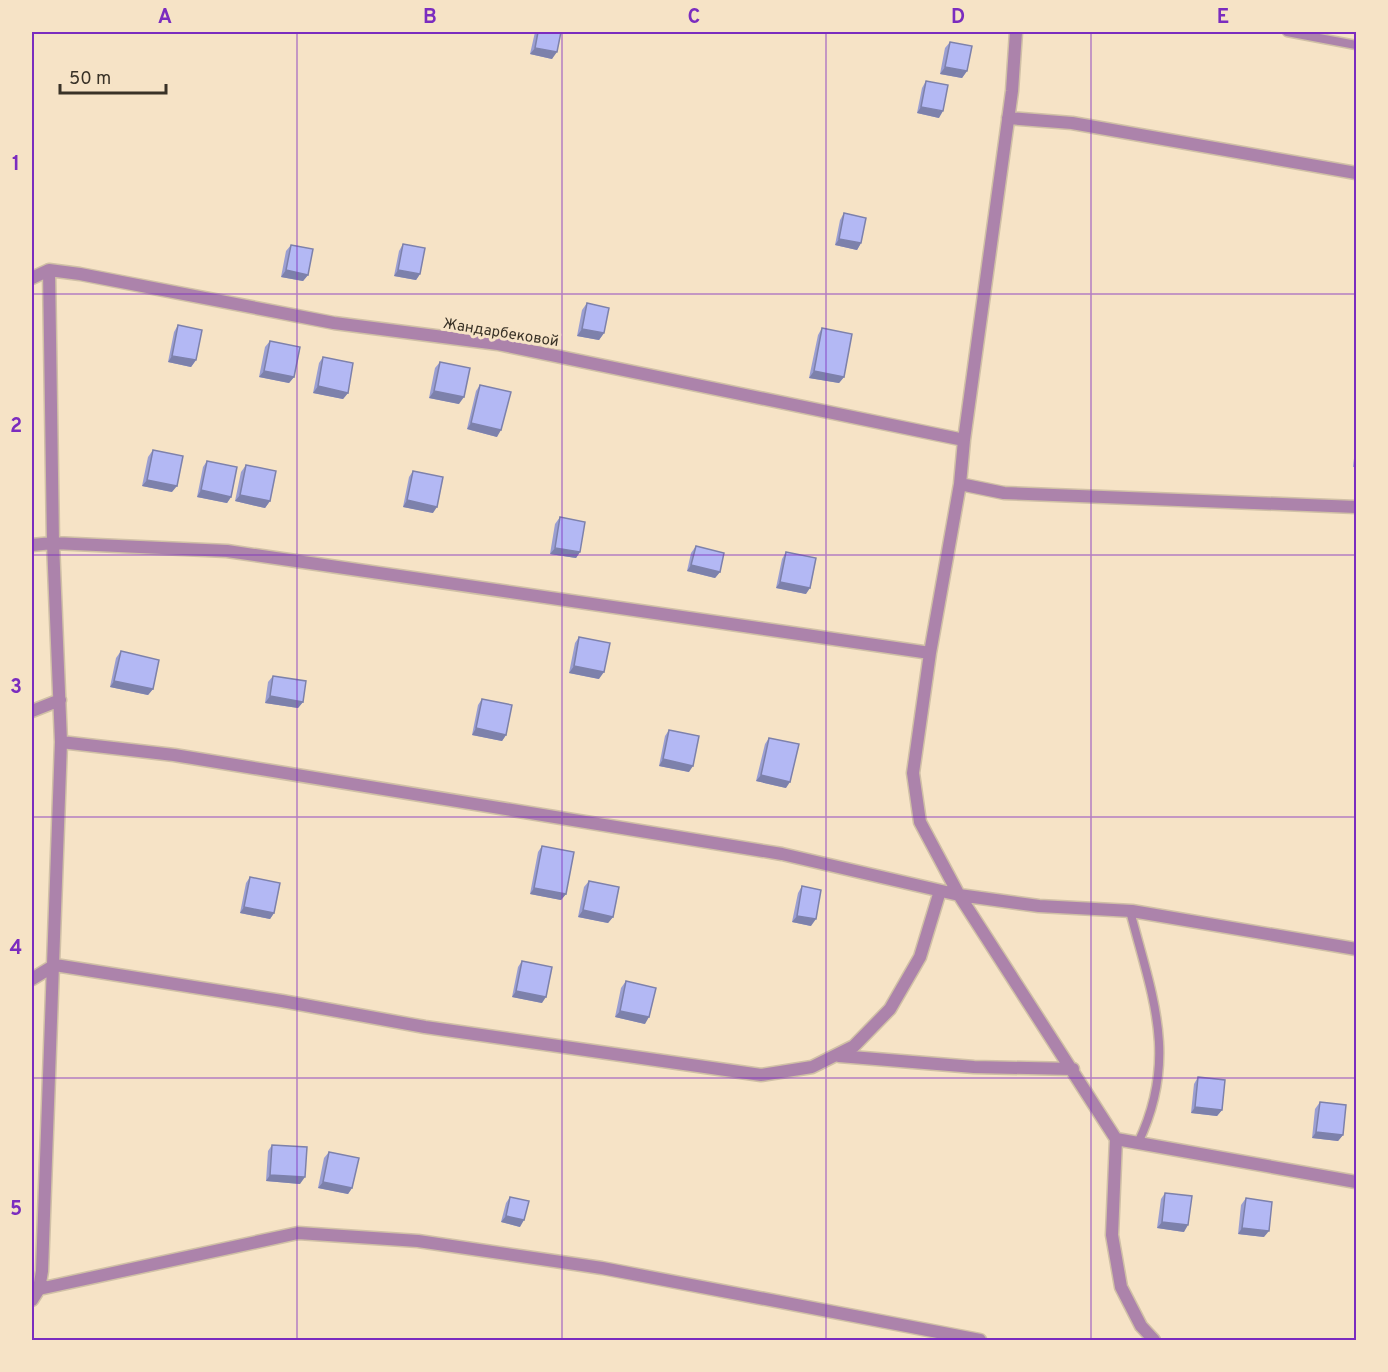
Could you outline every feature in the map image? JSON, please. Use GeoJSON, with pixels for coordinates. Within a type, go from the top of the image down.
{"type":"FeatureCollection","features":[{"type":"Feature","properties":{"kind":"street"},"geometry":{"type":"LineString","coordinates":[[1016,32],[1008,118],[960,484],[930,653],[913,773],[920,822],[959,895],[1116,1138],[1112,1235],[1121,1287],[1141,1326],[1154,1341]]}},
{"type":"Feature","properties":{"kind":"street"},"geometry":{"type":"LineString","coordinates":[[1008,118],[1072,123],[1356,173]]}},
{"type":"Feature","properties":{"kind":"street"},"geometry":{"type":"LineString","coordinates":[[32,278],[49,270],[53,543],[61,742],[55,965],[39,1289],[32,1300]]}},
{"type":"Feature","properties":{"kind":"street","name":"Жандарбековой"},"geometry":{"type":"LineString","coordinates":[[49,270],[334,323],[498,344],[964,440]]}},
{"type":"Feature","properties":{"kind":"street"},"geometry":{"type":"LineString","coordinates":[[960,484],[1004,493],[1356,507]]}},
{"type":"Feature","properties":{"kind":"street"},"geometry":{"type":"LineString","coordinates":[[32,545],[53,543],[227,551],[930,653]]}},
{"type":"Feature","properties":{"kind":"street"},"geometry":{"type":"LineString","coordinates":[[32,711],[60,700]]}},
{"type":"Feature","properties":{"kind":"street"},"geometry":{"type":"LineString","coordinates":[[61,742],[174,755],[782,854],[959,895],[1039,906],[1130,911],[1356,950]]}},
{"type":"Feature","properties":{"kind":"street"},"geometry":{"type":"LineString","coordinates":[[32,979],[55,965],[282,1001],[425,1027],[761,1075],[812,1067],[839,1056],[855,1046],[890,1010],[920,957],[940,891]]}},
{"type":"Feature","properties":{"kind":"street"},"geometry":{"type":"LineString","coordinates":[[839,1056],[974,1067],[1072,1069]]}},
{"type":"Feature","properties":{"kind":"street"},"geometry":{"type":"LineString","coordinates":[[1116,1138],[1356,1182]]}},
{"type":"Feature","properties":{"kind":"street"},"geometry":{"type":"LineString","coordinates":[[39,1289],[298,1233],[418,1241],[602,1268],[980,1341]]}},
{"type":"Feature","properties":{"kind":"lane"},"geometry":{"type":"LineString","coordinates":[[1287,32],[1356,45]]}},
{"type":"Feature","properties":{"kind":"lane"},"geometry":{"type":"LineString","coordinates":[[1130,911],[1160,1026],[1160,1072],[1151,1116],[1138,1143]]}},
{"type":"Feature","properties":{"kind":"building"},"geometry":{"type":"Polygon","coordinates":[[[538,32],[561,32],[557,52],[535,48],[538,32]]]}},
{"type":"Feature","properties":{"kind":"building"},"geometry":{"type":"Polygon","coordinates":[[[950,42],[972,46],[967,71],[945,67],[950,42]]]}},
{"type":"Feature","properties":{"kind":"building"},"geometry":{"type":"Polygon","coordinates":[[[926,81],[948,85],[943,111],[921,107],[926,81]]]}},
{"type":"Feature","properties":{"kind":"building"},"geometry":{"type":"Polygon","coordinates":[[[844,213],[866,218],[861,243],[839,239],[844,213]]]}},
{"type":"Feature","properties":{"kind":"building"},"geometry":{"type":"Polygon","coordinates":[[[403,244],[425,248],[420,274],[398,270],[403,244]]]}},
{"type":"Feature","properties":{"kind":"building"},"geometry":{"type":"Polygon","coordinates":[[[291,245],[313,249],[308,275],[286,270],[291,245]]]}},
{"type":"Feature","properties":{"kind":"building"},"geometry":{"type":"Polygon","coordinates":[[[587,303],[609,308],[604,333],[582,329],[587,303]]]}},
{"type":"Feature","properties":{"kind":"building"},"geometry":{"type":"Polygon","coordinates":[[[178,325],[202,330],[196,360],[172,356],[178,325]]]}},
{"type":"Feature","properties":{"kind":"building"},"geometry":{"type":"Polygon","coordinates":[[[822,328],[852,334],[844,377],[814,371],[822,328]]]}},
{"type":"Feature","properties":{"kind":"building"},"geometry":{"type":"Polygon","coordinates":[[[270,341],[300,347],[294,377],[264,371],[270,341]]]}},
{"type":"Feature","properties":{"kind":"building"},"geometry":{"type":"Polygon","coordinates":[[[323,357],[353,363],[348,393],[318,386],[323,357]]]}},
{"type":"Feature","properties":{"kind":"building"},"geometry":{"type":"Polygon","coordinates":[[[440,362],[470,368],[464,397],[434,391],[440,362]]]}},
{"type":"Feature","properties":{"kind":"building"},"geometry":{"type":"Polygon","coordinates":[[[480,385],[511,392],[501,430],[471,423],[480,385]]]}},
{"type":"Feature","properties":{"kind":"building"},"geometry":{"type":"Polygon","coordinates":[[[153,450],[183,456],[177,486],[147,480],[153,450]]]}},
{"type":"Feature","properties":{"kind":"building"},"geometry":{"type":"Polygon","coordinates":[[[207,461],[237,467],[231,497],[201,490],[207,461]]]}},
{"type":"Feature","properties":{"kind":"building"},"geometry":{"type":"Polygon","coordinates":[[[246,465],[276,471],[270,501],[240,495],[246,465]]]}},
{"type":"Feature","properties":{"kind":"building"},"geometry":{"type":"Polygon","coordinates":[[[413,471],[443,477],[437,507],[407,500],[413,471]]]}},
{"type":"Feature","properties":{"kind":"building"},"geometry":{"type":"Polygon","coordinates":[[[560,517],[585,522],[580,552],[555,548],[560,517]]]}},
{"type":"Feature","properties":{"kind":"building"},"geometry":{"type":"Polygon","coordinates":[[[696,546],[724,553],[720,572],[691,565],[696,546]]]}},
{"type":"Feature","properties":{"kind":"building"},"geometry":{"type":"Polygon","coordinates":[[[786,552],[816,558],[810,588],[780,582],[786,552]]]}},
{"type":"Feature","properties":{"kind":"building"},"geometry":{"type":"Polygon","coordinates":[[[579,637],[610,643],[604,672],[574,666],[579,637]]]}},
{"type":"Feature","properties":{"kind":"building"},"geometry":{"type":"Polygon","coordinates":[[[121,651],[159,660],[153,689],[114,681],[121,651]]]}},
{"type":"Feature","properties":{"kind":"building"},"geometry":{"type":"Polygon","coordinates":[[[273,676],[306,681],[303,702],[270,696],[273,676]]]}},
{"type":"Feature","properties":{"kind":"building"},"geometry":{"type":"Polygon","coordinates":[[[482,699],[512,705],[506,735],[476,728],[482,699]]]}},
{"type":"Feature","properties":{"kind":"building"},"geometry":{"type":"Polygon","coordinates":[[[669,730],[699,736],[693,766],[663,759],[669,730]]]}},
{"type":"Feature","properties":{"kind":"building"},"geometry":{"type":"Polygon","coordinates":[[[769,738],[799,744],[790,782],[761,775],[769,738]]]}},
{"type":"Feature","properties":{"kind":"building"},"geometry":{"type":"Polygon","coordinates":[[[542,846],[574,852],[566,894],[534,888],[542,846]]]}},
{"type":"Feature","properties":{"kind":"building"},"geometry":{"type":"Polygon","coordinates":[[[250,877],[280,883],[274,913],[244,907],[250,877]]]}},
{"type":"Feature","properties":{"kind":"building"},"geometry":{"type":"Polygon","coordinates":[[[589,881],[619,887],[613,917],[583,910],[589,881]]]}},
{"type":"Feature","properties":{"kind":"building"},"geometry":{"type":"Polygon","coordinates":[[[802,886],[821,890],[816,919],[797,916],[802,886]]]}},
{"type":"Feature","properties":{"kind":"building"},"geometry":{"type":"Polygon","coordinates":[[[522,961],[552,967],[546,997],[516,991],[522,961]]]}},
{"type":"Feature","properties":{"kind":"building"},"geometry":{"type":"Polygon","coordinates":[[[626,981],[656,988],[649,1017],[620,1011],[626,981]]]}},
{"type":"Feature","properties":{"kind":"building"},"geometry":{"type":"Polygon","coordinates":[[[1198,1077],[1225,1080],[1222,1110],[1195,1107],[1198,1077]]]}},
{"type":"Feature","properties":{"kind":"building"},"geometry":{"type":"Polygon","coordinates":[[[1320,1102],[1346,1105],[1343,1135],[1316,1132],[1320,1102]]]}},
{"type":"Feature","properties":{"kind":"building"},"geometry":{"type":"Polygon","coordinates":[[[272,1145],[307,1147],[305,1177],[270,1175],[272,1145]]]}},
{"type":"Feature","properties":{"kind":"building"},"geometry":{"type":"Polygon","coordinates":[[[329,1152],[359,1158],[352,1188],[323,1182],[329,1152]]]}},
{"type":"Feature","properties":{"kind":"building"},"geometry":{"type":"Polygon","coordinates":[[[1165,1193],[1192,1196],[1188,1225],[1162,1222],[1165,1193]]]}},
{"type":"Feature","properties":{"kind":"building"},"geometry":{"type":"Polygon","coordinates":[[[510,1197],[529,1201],[524,1220],[506,1216],[510,1197]]]}},
{"type":"Feature","properties":{"kind":"building"},"geometry":{"type":"Polygon","coordinates":[[[1246,1198],[1272,1202],[1269,1231],[1242,1228],[1246,1198]]]}}]}
